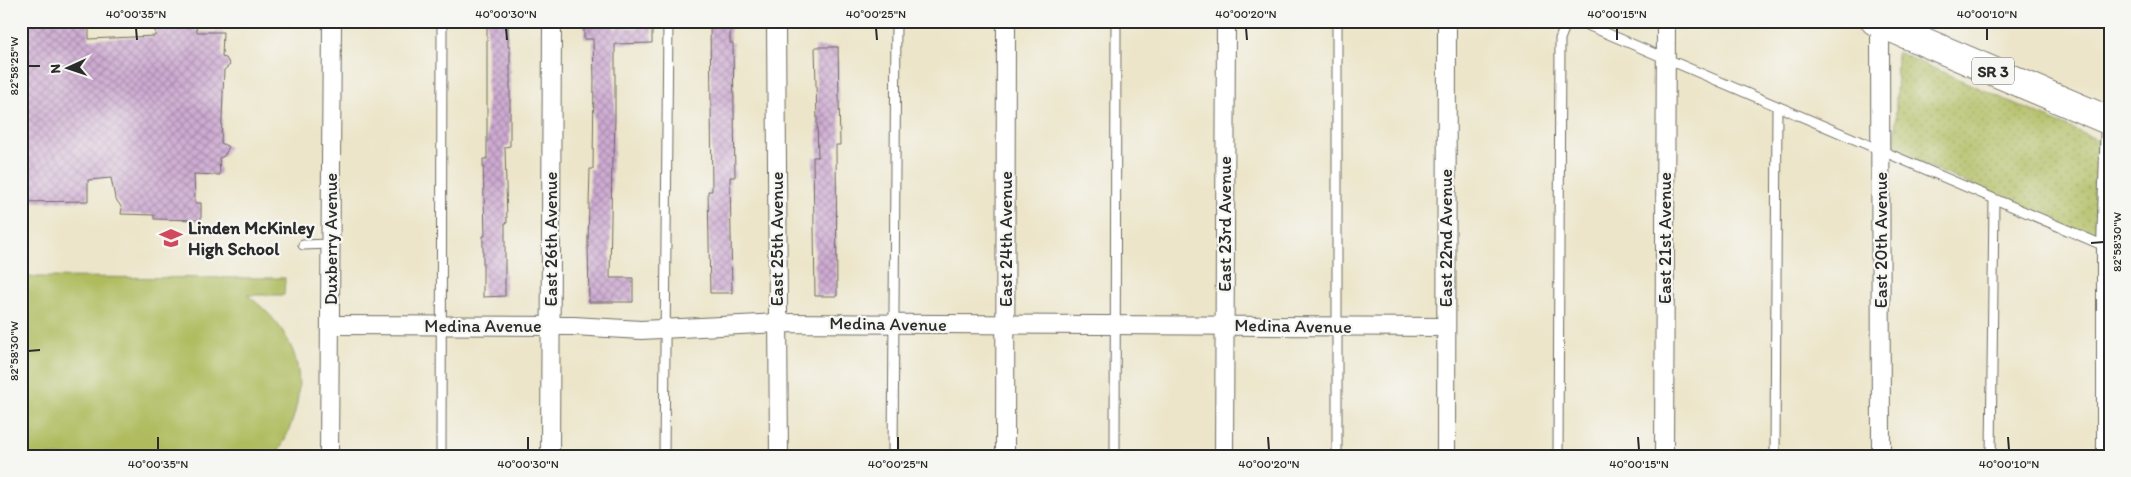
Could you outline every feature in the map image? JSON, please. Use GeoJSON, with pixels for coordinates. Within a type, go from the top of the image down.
{"type":"FeatureCollection","features":[{"type":"Feature","properties":{"kind":"main road","name":"SR 3"},"geometry":{"type":"LineString","coordinates":[[1878,22],[1916,30],[2110,121]]}},
{"type":"Feature","properties":{"kind":"street","name":"Duxberry Avenue"},"geometry":{"type":"LineString","coordinates":[[329,456],[332,21]]}},
{"type":"Feature","properties":{"kind":"street","name":"East 26th Avenue"},"geometry":{"type":"LineString","coordinates":[[550,456],[552,21]]}},
{"type":"Feature","properties":{"kind":"street","name":"East 25th Avenue"},"geometry":{"type":"LineString","coordinates":[[776,21],[779,456]]}},
{"type":"Feature","properties":{"kind":"street","name":"East 24th Avenue"},"geometry":{"type":"LineString","coordinates":[[1005,456],[1006,21]]}},
{"type":"Feature","properties":{"kind":"street","name":"East 23rd Avenue"},"geometry":{"type":"LineString","coordinates":[[1224,456],[1226,21]]}},
{"type":"Feature","properties":{"kind":"street","name":"East 22nd Avenue"},"geometry":{"type":"LineString","coordinates":[[1446,456],[1447,21]]}},
{"type":"Feature","properties":{"kind":"street","name":"East 21st Avenue"},"geometry":{"type":"LineString","coordinates":[[1664,456],[1666,21]]}},
{"type":"Feature","properties":{"kind":"street","name":"East 20th Avenue"},"geometry":{"type":"LineString","coordinates":[[1878,22],[1881,152],[1881,456]]}},
{"type":"Feature","properties":{"kind":"street"},"geometry":{"type":"LineString","coordinates":[[2106,456],[2110,121]]}},
{"type":"Feature","properties":{"kind":"street","name":"Medina Avenue"},"geometry":{"type":"LineString","coordinates":[[330,325],[551,326],[641,330],[778,323],[1006,326],[1446,327]]}},
{"type":"Feature","properties":{"kind":"lane"},"geometry":{"type":"LineString","coordinates":[[441,456],[443,326],[442,21]]}},
{"type":"Feature","properties":{"kind":"lane"},"geometry":{"type":"LineString","coordinates":[[664,456],[668,21]]}},
{"type":"Feature","properties":{"kind":"lane"},"geometry":{"type":"LineString","coordinates":[[893,456],[896,21]]}},
{"type":"Feature","properties":{"kind":"lane"},"geometry":{"type":"LineString","coordinates":[[1115,456],[1116,21]]}},
{"type":"Feature","properties":{"kind":"lane"},"geometry":{"type":"LineString","coordinates":[[1337,21],[1337,456]]}},
{"type":"Feature","properties":{"kind":"lane"},"geometry":{"type":"LineString","coordinates":[[1558,456],[1560,39],[1567,21]]}},
{"type":"Feature","properties":{"kind":"lane"},"geometry":{"type":"LineString","coordinates":[[1578,21],[2108,248]]}},
{"type":"Feature","properties":{"kind":"lane"},"geometry":{"type":"LineString","coordinates":[[1775,456],[1777,107]]}},
{"type":"Feature","properties":{"kind":"lane"},"geometry":{"type":"LineString","coordinates":[[1991,456],[1994,200]]}},
{"type":"Feature","properties":{"kind":"lane"},"geometry":{"type":"LineString","coordinates":[[303,245],[330,244]]}},
{"type":"Feature","properties":{"kind":"green space"},"geometry":{"type":"Polygon","coordinates":[[[1897,52],[2098,140],[2096,234],[2090,237],[1895,152],[1897,52]]]}},
{"type":"Feature","properties":{"kind":"green space"},"geometry":{"type":"Polygon","coordinates":[[[21,277],[285,278],[284,295],[247,295],[267,312],[282,330],[292,348],[297,367],[299,387],[296,408],[289,430],[278,453],[275,456],[21,456],[21,277]]]}},
{"type":"Feature","properties":{"kind":"building"},"geometry":{"type":"Polygon","coordinates":[[[21,21],[89,21],[89,39],[155,36],[155,21],[196,21],[197,32],[223,32],[222,57],[226,58],[230,65],[224,70],[221,143],[229,147],[224,156],[219,158],[220,175],[194,174],[195,203],[201,203],[201,220],[154,219],[154,215],[121,214],[122,208],[115,198],[111,178],[88,180],[88,201],[21,202],[21,21]]]}},
{"type":"Feature","properties":{"kind":"building"},"geometry":{"type":"Polygon","coordinates":[[[487,21],[508,21],[508,47],[510,47],[510,146],[505,147],[507,223],[505,223],[505,296],[483,297],[483,236],[485,236],[483,159],[487,159],[487,21]]]}},
{"type":"Feature","properties":{"kind":"building"},"geometry":{"type":"Polygon","coordinates":[[[710,21],[730,21],[730,43],[733,43],[735,177],[730,177],[732,293],[710,293],[708,191],[712,191],[710,21]]]}},
{"type":"Feature","properties":{"kind":"building"},"geometry":{"type":"Polygon","coordinates":[[[584,23],[614,24],[614,28],[652,27],[652,43],[615,44],[615,115],[614,157],[612,157],[610,278],[633,278],[633,302],[589,302],[588,243],[590,169],[593,169],[594,79],[593,39],[584,39],[584,23]]]}},
{"type":"Feature","properties":{"kind":"building"},"geometry":{"type":"Polygon","coordinates":[[[815,47],[838,47],[840,145],[836,145],[837,296],[815,296],[813,157],[818,157],[815,47]]]}},
{"type":"Feature","properties":{"kind":"place","name":"Linden McKinley High School"},"geometry":{"type":"Point","coordinates":[171,238]}}]}
